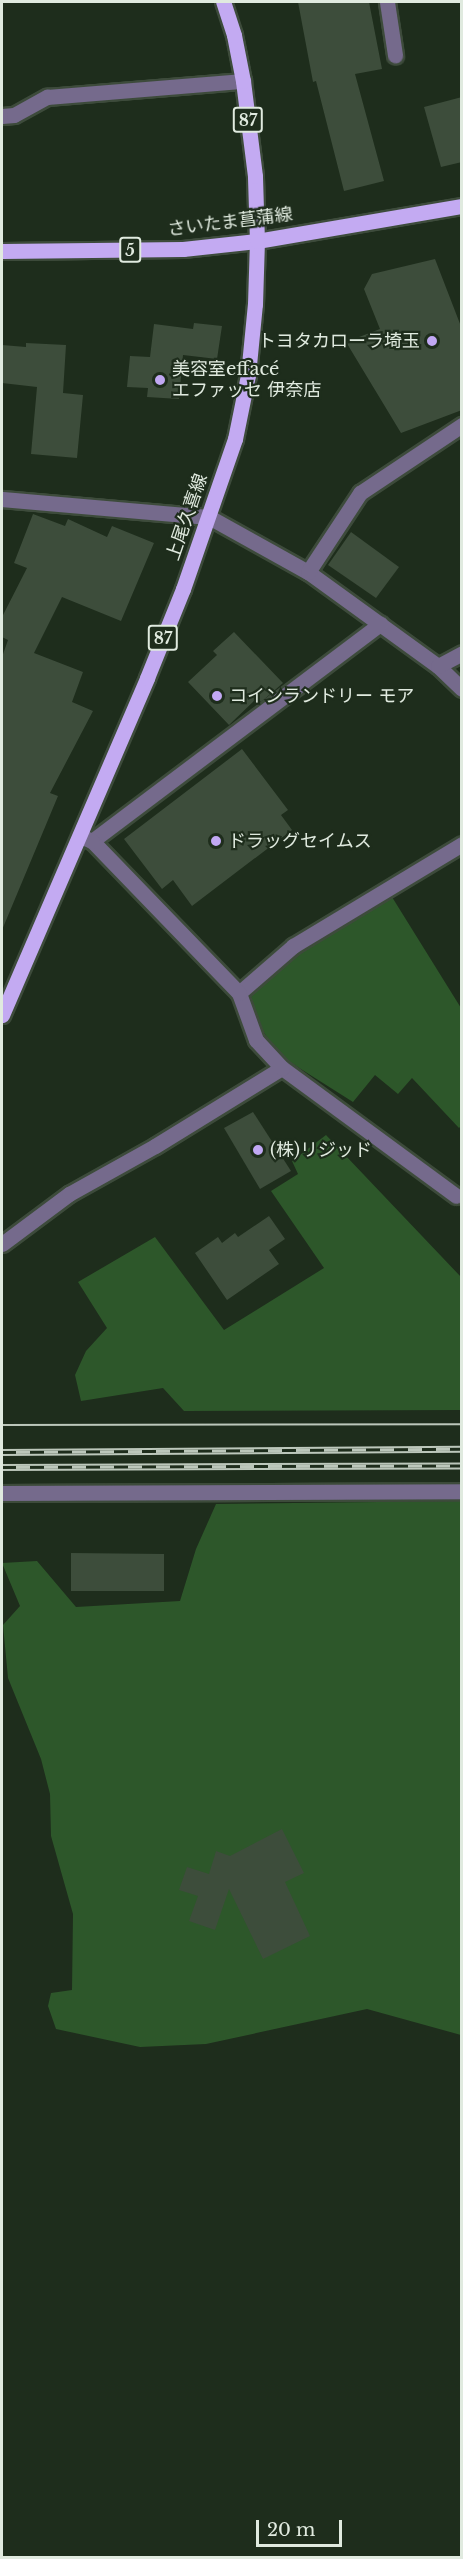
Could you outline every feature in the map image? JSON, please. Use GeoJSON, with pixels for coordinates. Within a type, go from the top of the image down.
{"type":"FeatureCollection","features":[{"type":"Feature","properties":{"kind":"main road","name":"上尾久喜線"},"geometry":{"type":"LineString","coordinates":[[2,1015],[86,838],[179,599],[235,439],[248,375],[255,304],[257,241],[255,176],[243,81],[234,35],[223,2]]}},
{"type":"Feature","properties":{"kind":"main road","name":"さいたま菖蒲線"},"geometry":{"type":"LineString","coordinates":[[2,251],[172,249],[257,241],[462,206]]}},
{"type":"Feature","properties":{"kind":"street"},"geometry":{"type":"LineString","coordinates":[[387,2],[396,55]]}},
{"type":"Feature","properties":{"kind":"street"},"geometry":{"type":"LineString","coordinates":[[2,116],[14,115],[47,97],[243,81]]}},
{"type":"Feature","properties":{"kind":"street"},"geometry":{"type":"LineString","coordinates":[[308,572],[360,493],[462,425]]}},
{"type":"Feature","properties":{"kind":"street"},"geometry":{"type":"LineString","coordinates":[[2,499],[209,517],[308,572],[438,666],[462,689]]}},
{"type":"Feature","properties":{"kind":"street"},"geometry":{"type":"LineString","coordinates":[[380,624],[86,838],[239,993],[256,1040],[282,1068],[456,1196]]}},
{"type":"Feature","properties":{"kind":"street"},"geometry":{"type":"LineString","coordinates":[[438,666],[462,653]]}},
{"type":"Feature","properties":{"kind":"street"},"geometry":{"type":"LineString","coordinates":[[239,993],[292,945],[462,844]]}},
{"type":"Feature","properties":{"kind":"street"},"geometry":{"type":"LineString","coordinates":[[2,1244],[69,1194],[155,1146],[282,1068]]}},
{"type":"Feature","properties":{"kind":"street"},"geometry":{"type":"LineString","coordinates":[[2,1493],[462,1491]]}},
{"type":"Feature","properties":{"kind":"green space"},"geometry":{"type":"Polygon","coordinates":[[[392,897],[461,1008],[461,1126],[459,1128],[412,1078],[398,1094],[375,1075],[353,1102],[277,1054],[263,1031],[250,996],[300,951],[392,897]]]}},
{"type":"Feature","properties":{"kind":"green space"},"geometry":{"type":"Polygon","coordinates":[[[326,1135],[461,1277],[461,1410],[184,1411],[163,1388],[81,1401],[75,1375],[86,1351],[107,1328],[78,1282],[155,1237],[224,1330],[324,1268],[271,1191],[298,1174],[292,1161],[326,1135]]]}},
{"type":"Feature","properties":{"kind":"green space"},"geometry":{"type":"Polygon","coordinates":[[[461,1501],[461,2035],[367,2009],[206,2044],[140,2047],[56,2029],[48,2006],[51,1993],[72,1990],[73,1914],[51,1836],[50,1794],[41,1759],[8,1678],[3,1625],[20,1606],[2,1563],[37,1561],[76,1607],[180,1601],[196,1549],[216,1504],[461,1501]]]}},
{"type":"Feature","properties":{"kind":"building"},"geometry":{"type":"Polygon","coordinates":[[[298,2],[369,2],[382,69],[355,74],[384,181],[344,191],[316,81],[313,82],[298,2]]]}},
{"type":"Feature","properties":{"kind":"building"},"geometry":{"type":"Polygon","coordinates":[[[462,97],[462,162],[441,167],[424,107],[462,97]]]}},
{"type":"Feature","properties":{"kind":"building"},"geometry":{"type":"Polygon","coordinates":[[[435,259],[462,329],[462,410],[401,433],[346,342],[380,329],[364,289],[372,274],[435,259]]]}},
{"type":"Feature","properties":{"kind":"building"},"geometry":{"type":"Polygon","coordinates":[[[194,323],[222,326],[217,359],[183,355],[179,399],[147,397],[148,388],[127,387],[130,356],[150,357],[154,324],[193,329],[194,323]]]}},
{"type":"Feature","properties":{"kind":"building"},"geometry":{"type":"Polygon","coordinates":[[[26,343],[66,345],[63,393],[83,395],[77,458],[31,454],[37,387],[2,383],[2,345],[26,347],[26,343]]]}},
{"type":"Feature","properties":{"kind":"building"},"geometry":{"type":"Polygon","coordinates":[[[33,514],[65,526],[68,519],[107,537],[112,526],[154,543],[121,621],[62,597],[34,653],[83,672],[72,702],[93,711],[50,793],[58,796],[2,930],[2,657],[8,640],[2,637],[2,617],[27,568],[14,563],[33,514]]]}},
{"type":"Feature","properties":{"kind":"building"},"geometry":{"type":"Polygon","coordinates":[[[351,532],[399,567],[376,598],[328,565],[351,532]]]}},
{"type":"Feature","properties":{"kind":"building"},"geometry":{"type":"Polygon","coordinates":[[[234,632],[283,683],[261,702],[257,698],[229,725],[188,682],[217,655],[213,651],[234,632]]]}},
{"type":"Feature","properties":{"kind":"building"},"geometry":{"type":"Polygon","coordinates":[[[242,749],[288,810],[281,815],[292,830],[192,906],[173,880],[162,889],[124,839],[242,749]]]}},
{"type":"Feature","properties":{"kind":"building"},"geometry":{"type":"Polygon","coordinates":[[[253,1112],[291,1171],[260,1189],[224,1128],[253,1112]]]}},
{"type":"Feature","properties":{"kind":"building"},"geometry":{"type":"Polygon","coordinates":[[[269,1216],[285,1239],[269,1250],[279,1264],[227,1300],[195,1253],[218,1237],[222,1243],[235,1233],[238,1237],[269,1216]]]}},
{"type":"Feature","properties":{"kind":"building"},"geometry":{"type":"Polygon","coordinates":[[[71,1553],[164,1554],[164,1591],[71,1591],[71,1553]]]}},
{"type":"Feature","properties":{"kind":"building"},"geometry":{"type":"Polygon","coordinates":[[[282,1829],[304,1873],[285,1882],[310,1936],[263,1959],[229,1889],[215,1930],[189,1921],[198,1896],[179,1890],[187,1867],[209,1874],[216,1851],[230,1856],[282,1829]]]}},
{"type":"Feature","properties":{"kind":"tram line"},"geometry":{"type":"LineString","coordinates":[[2,1425],[462,1424]]}},
{"type":"Feature","properties":{"kind":"railway"},"geometry":{"type":"LineString","coordinates":[[2,1452],[462,1449]]}},
{"type":"Feature","properties":{"kind":"railway"},"geometry":{"type":"LineString","coordinates":[[2,1467],[462,1465]]}},
{"type":"Feature","properties":{"kind":"place","name":"トヨタカローラ埼玉"},"geometry":{"type":"Point","coordinates":[432,341]}},
{"type":"Feature","properties":{"kind":"place","name":"美容室effacé エファッセ 伊奈店"},"geometry":{"type":"Point","coordinates":[160,380]}},
{"type":"Feature","properties":{"kind":"place","name":"コインランドリー モア"},"geometry":{"type":"Point","coordinates":[217,696]}},
{"type":"Feature","properties":{"kind":"place","name":"ドラッグセイムス"},"geometry":{"type":"Point","coordinates":[216,841]}},
{"type":"Feature","properties":{"kind":"place","name":"(株)リジッド"},"geometry":{"type":"Point","coordinates":[258,1150]}}]}
